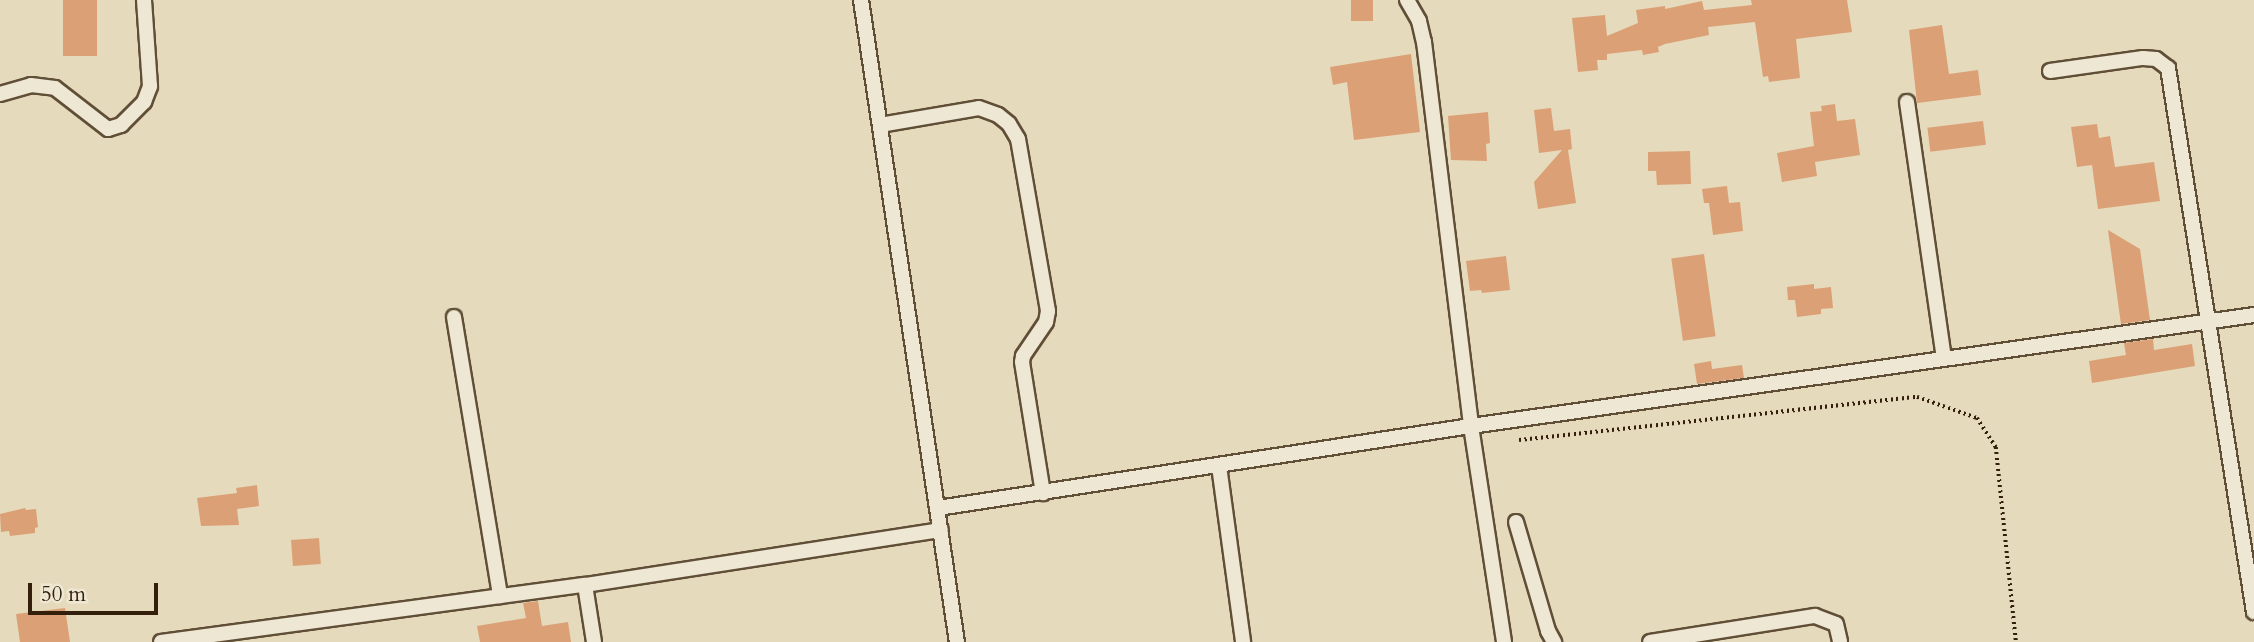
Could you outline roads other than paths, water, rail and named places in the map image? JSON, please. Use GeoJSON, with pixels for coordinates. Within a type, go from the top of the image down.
{"type":"FeatureCollection","features":[{"type":"Feature","properties":{"kind":"street"},"geometry":{"type":"LineString","coordinates":[[0,94],[31,85],[55,88],[108,129],[121,125],[144,102],[150,86],[144,0]]}},
{"type":"Feature","properties":{"kind":"street"},"geometry":{"type":"LineString","coordinates":[[861,0],[957,642]]}},
{"type":"Feature","properties":{"kind":"street"},"geometry":{"type":"LineString","coordinates":[[1407,0],[1419,21],[1424,42],[1471,425],[1504,642]]}},
{"type":"Feature","properties":{"kind":"street"},"geometry":{"type":"LineString","coordinates":[[2050,71],[2143,58],[2156,59],[2168,68],[2254,612]]}},
{"type":"Feature","properties":{"kind":"street"},"geometry":{"type":"LineString","coordinates":[[1907,102],[1944,359]]}},
{"type":"Feature","properties":{"kind":"street"},"geometry":{"type":"LineString","coordinates":[[880,125],[979,108],[998,115],[1009,124],[1018,139],[1048,311],[1046,322],[1022,362],[1043,492]]}},
{"type":"Feature","properties":{"kind":"street"},"geometry":{"type":"LineString","coordinates":[[938,508],[1471,425],[2254,315]]}},
{"type":"Feature","properties":{"kind":"street"},"geometry":{"type":"LineString","coordinates":[[454,317],[500,596]]}},
{"type":"Feature","properties":{"kind":"street"},"geometry":{"type":"LineString","coordinates":[[1219,466],[1243,642]]}},
{"type":"Feature","properties":{"kind":"street"},"geometry":{"type":"LineString","coordinates":[[1516,522],[1548,631],[1554,642]]}},
{"type":"Feature","properties":{"kind":"street"},"geometry":{"type":"LineString","coordinates":[[161,642],[225,637],[941,530]]}},
{"type":"Feature","properties":{"kind":"street"},"geometry":{"type":"LineString","coordinates":[[585,585],[594,642]]}},
{"type":"Feature","properties":{"kind":"street"},"geometry":{"type":"LineString","coordinates":[[1650,642],[1815,616],[1836,624],[1840,642]]}}]}
